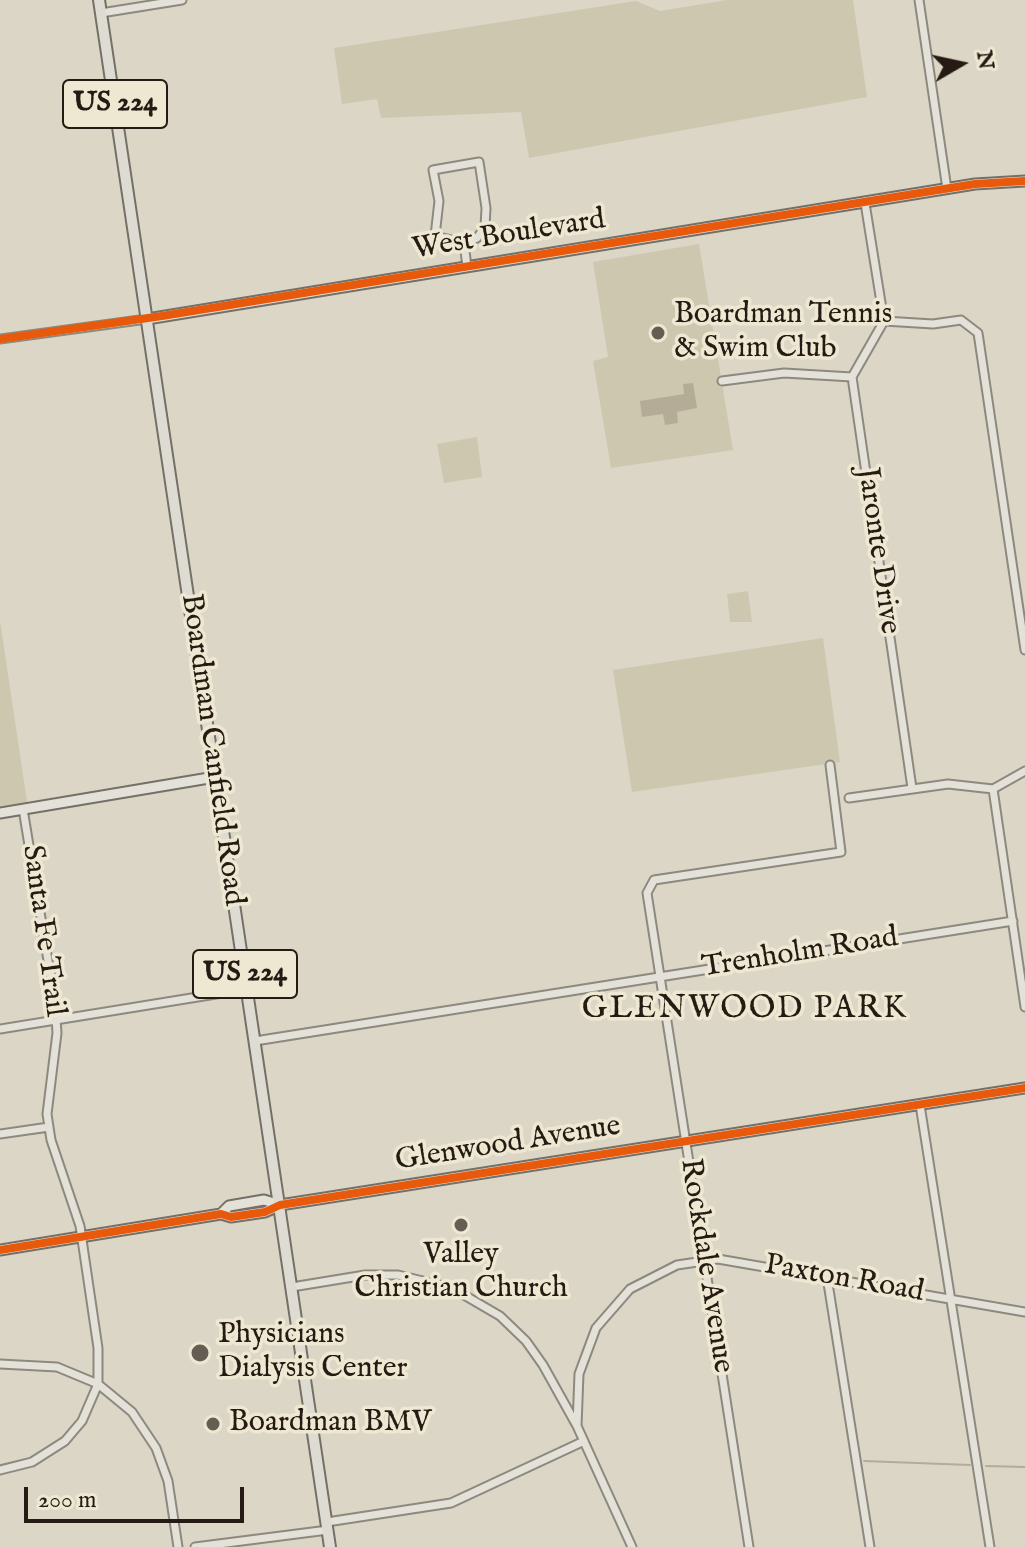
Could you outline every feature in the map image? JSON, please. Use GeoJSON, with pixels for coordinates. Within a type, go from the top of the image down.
{"type":"FeatureCollection","features":[{"type":"Feature","properties":{"kind":"main road","name":"Boardman Canfield Road"},"geometry":{"type":"LineString","coordinates":[[99,0],[330,1547]]}},
{"type":"Feature","properties":{"kind":"street"},"geometry":{"type":"LineString","coordinates":[[101,13],[182,0]]}},
{"type":"Feature","properties":{"kind":"street"},"geometry":{"type":"LineString","coordinates":[[919,0],[947,189]]}},
{"type":"Feature","properties":{"kind":"street"},"geometry":{"type":"LineString","coordinates":[[479,162],[486,208],[485,227],[477,238],[464,243],[435,236],[439,201],[433,170],[479,162]]}},
{"type":"Feature","properties":{"kind":"street","name":"West Boulevard"},"geometry":{"type":"LineString","coordinates":[[0,339],[147,319],[947,189],[1025,181]]}},
{"type":"Feature","properties":{"kind":"street"},"geometry":{"type":"LineString","coordinates":[[722,381],[784,373],[852,377],[884,321],[865,203]]}},
{"type":"Feature","properties":{"kind":"street"},"geometry":{"type":"LineString","coordinates":[[464,243],[467,267]]}},
{"type":"Feature","properties":{"kind":"street"},"geometry":{"type":"LineString","coordinates":[[884,321],[933,324],[961,320],[978,333],[1025,650]]}},
{"type":"Feature","properties":{"kind":"street","name":"Jaronte Drive"},"geometry":{"type":"LineString","coordinates":[[852,377],[912,788]]}},
{"type":"Feature","properties":{"kind":"street","name":"Rockdale Avenue"},"geometry":{"type":"LineString","coordinates":[[749,1547],[647,893],[649,884],[841,852],[830,765]]}},
{"type":"Feature","properties":{"kind":"street"},"geometry":{"type":"LineString","coordinates":[[849,798],[955,783],[993,789],[1025,771]]}},
{"type":"Feature","properties":{"kind":"street"},"geometry":{"type":"LineString","coordinates":[[0,813],[215,777]]}},
{"type":"Feature","properties":{"kind":"street"},"geometry":{"type":"LineString","coordinates":[[993,789],[1025,1007]]}},
{"type":"Feature","properties":{"kind":"street","name":"Santa Fe Trail"},"geometry":{"type":"LineString","coordinates":[[23,809],[56,1020],[47,1095],[49,1127],[82,1237],[98,1348],[98,1384]]}},
{"type":"Feature","properties":{"kind":"street","name":"Trenholm Road"},"geometry":{"type":"LineString","coordinates":[[255,1041],[1013,921]]}},
{"type":"Feature","properties":{"kind":"street"},"geometry":{"type":"LineString","coordinates":[[0,1029],[247,989]]}},
{"type":"Feature","properties":{"kind":"street","name":"Glenwood Avenue"},"geometry":{"type":"LineString","coordinates":[[0,1250],[221,1214],[231,1217],[252,1214],[280,1205],[1025,1088]]}},
{"type":"Feature","properties":{"kind":"street"},"geometry":{"type":"LineString","coordinates":[[920,1105],[990,1547]]}},
{"type":"Feature","properties":{"kind":"street"},"geometry":{"type":"LineString","coordinates":[[0,1134],[49,1127]]}},
{"type":"Feature","properties":{"kind":"street","name":"Paxton Road"},"geometry":{"type":"LineString","coordinates":[[577,1426],[582,1361],[602,1319],[641,1281],[664,1269],[718,1259],[1025,1312]]}},
{"type":"Feature","properties":{"kind":"street"},"geometry":{"type":"LineString","coordinates":[[292,1287],[365,1275],[398,1275],[436,1283],[469,1296],[500,1316],[526,1341],[577,1426],[632,1547]]}},
{"type":"Feature","properties":{"kind":"street"},"geometry":{"type":"LineString","coordinates":[[827,1277],[870,1547]]}},
{"type":"Feature","properties":{"kind":"street"},"geometry":{"type":"LineString","coordinates":[[0,1364],[57,1367],[98,1384],[132,1412],[156,1448],[168,1481],[178,1547]]}},
{"type":"Feature","properties":{"kind":"street"},"geometry":{"type":"LineString","coordinates":[[0,1470],[32,1462],[65,1441],[88,1411],[98,1384]]}},
{"type":"Feature","properties":{"kind":"street"},"geometry":{"type":"LineString","coordinates":[[195,1547],[451,1503],[582,1442]]}},
{"type":"Feature","properties":{"kind":"shaded area"},"geometry":{"type":"Polygon","coordinates":[[[727,0],[853,0],[867,97],[529,158],[521,112],[381,118],[377,99],[342,104],[334,48],[636,1],[660,11],[727,0]]]}},
{"type":"Feature","properties":{"kind":"shaded area","name":"Boardman Tennis & Swim Club"},"geometry":{"type":"Polygon","coordinates":[[[699,244],[733,450],[611,468],[593,361],[608,357],[593,262],[699,244]]]}},
{"type":"Feature","properties":{"kind":"shaded area"},"geometry":{"type":"Polygon","coordinates":[[[693,383],[697,408],[677,412],[678,423],[665,425],[663,414],[642,417],[640,401],[684,394],[683,384],[693,383]]]}},
{"type":"Feature","properties":{"kind":"shaded area"},"geometry":{"type":"Polygon","coordinates":[[[477,437],[482,477],[444,483],[437,444],[477,437]]]}},
{"type":"Feature","properties":{"kind":"shaded area"},"geometry":{"type":"Polygon","coordinates":[[[748,591],[752,622],[730,622],[727,594],[748,591]]]}},
{"type":"Feature","properties":{"kind":"shaded area"},"geometry":{"type":"Polygon","coordinates":[[[0,621],[28,808],[0,813],[0,621]]]}},
{"type":"Feature","properties":{"kind":"shaded area"},"geometry":{"type":"Polygon","coordinates":[[[823,638],[840,762],[632,792],[613,670],[823,638]]]}},
{"type":"Feature","properties":{"kind":"waterway"},"geometry":{"type":"LineString","coordinates":[[864,1461],[970,1465]]}},
{"type":"Feature","properties":{"kind":"waterway"},"geometry":{"type":"LineString","coordinates":[[986,1466],[1025,1467]]}},
{"type":"Feature","properties":{"kind":"cycle path"},"geometry":{"type":"LineString","coordinates":[[0,339],[162,316],[975,184],[1025,181]]}},
{"type":"Feature","properties":{"kind":"cycle path"},"geometry":{"type":"LineString","coordinates":[[0,1250],[221,1214],[231,1217],[265,1212],[280,1205],[1025,1088]]}},
{"type":"Feature","properties":{"kind":"place","name":"Boardman Tennis & Swim Club"},"geometry":{"type":"Point","coordinates":[658,333]}},
{"type":"Feature","properties":{"kind":"place","name":"Valley Christian Church"},"geometry":{"type":"Point","coordinates":[461,1225]}},
{"type":"Feature","properties":{"kind":"place","name":"Physicians Dialysis Center"},"geometry":{"type":"Point","coordinates":[200,1353]}},
{"type":"Feature","properties":{"kind":"place","name":"Boardman BMV"},"geometry":{"type":"Point","coordinates":[213,1424]}},
{"type":"Feature","properties":{"kind":"district","name":"GLENWOOD PARK"},"geometry":{"type":"Point","coordinates":[745,1010]}}]}
